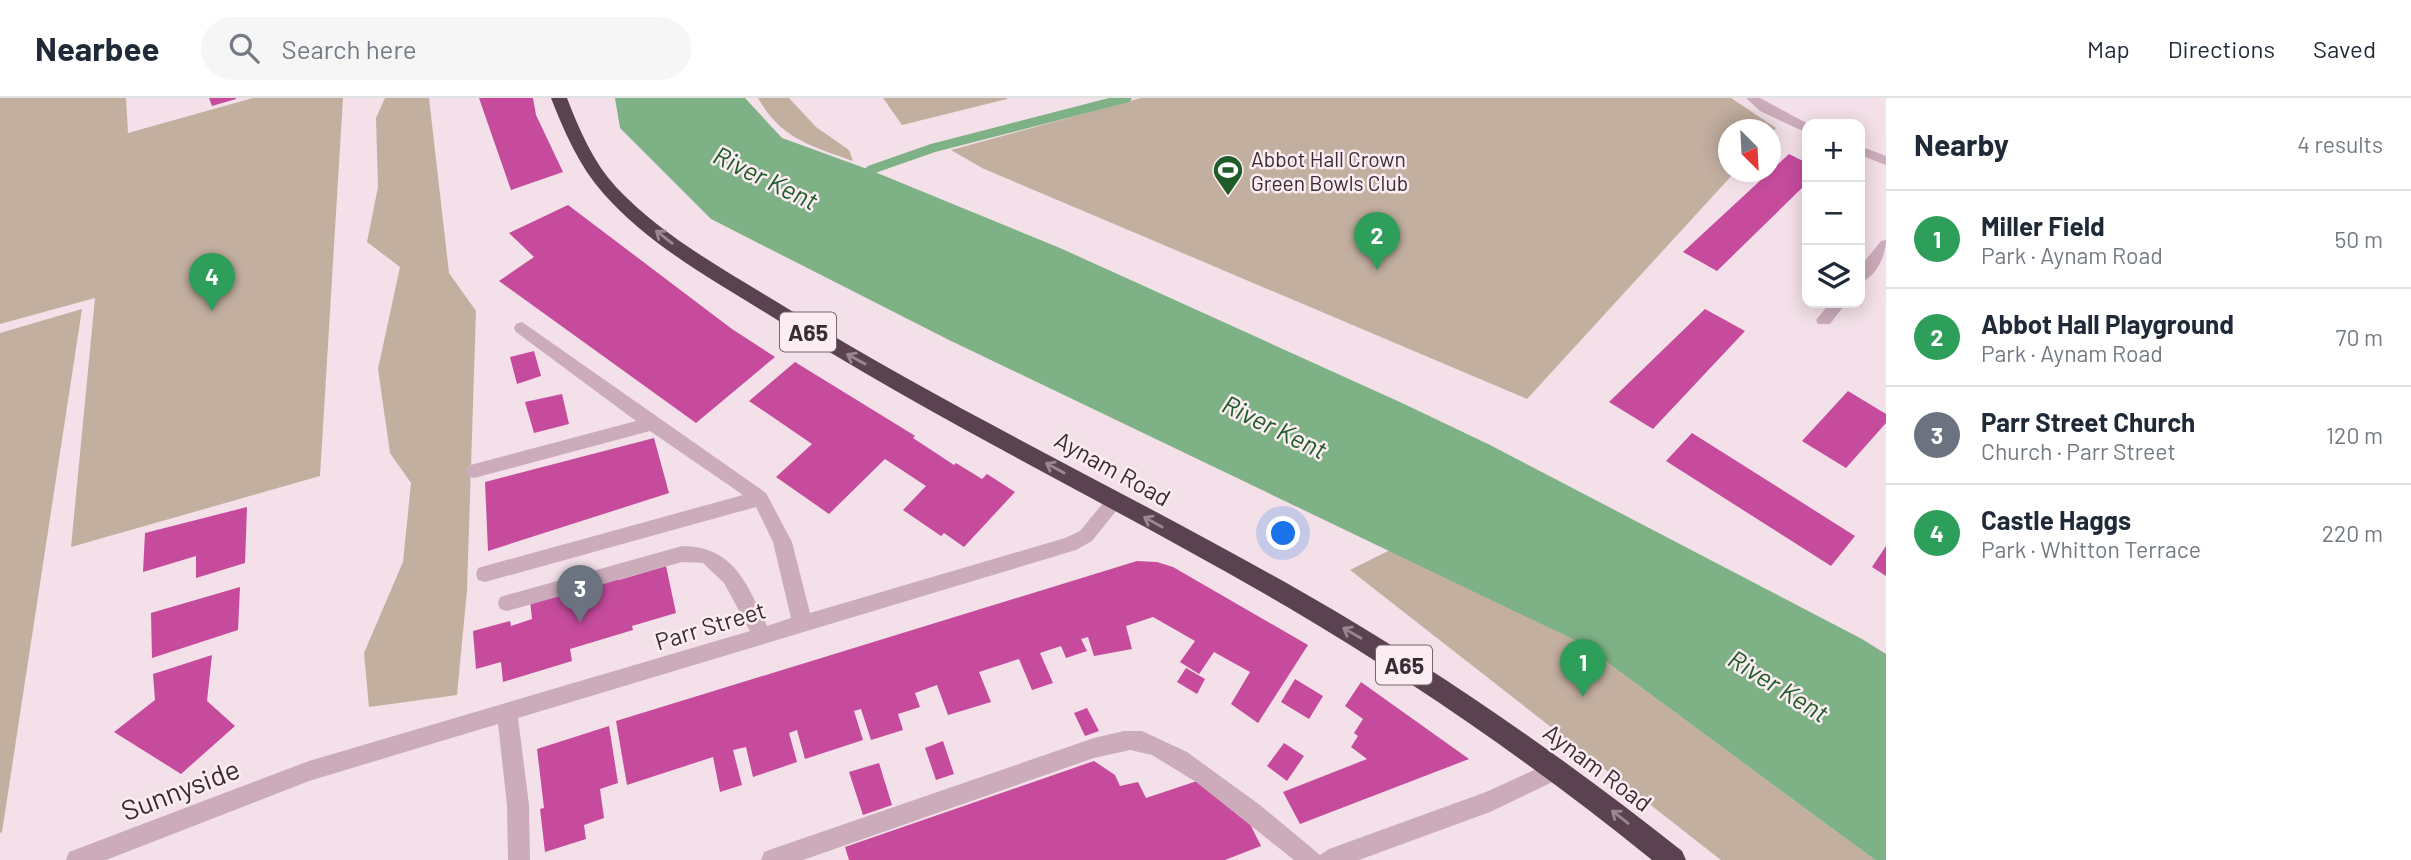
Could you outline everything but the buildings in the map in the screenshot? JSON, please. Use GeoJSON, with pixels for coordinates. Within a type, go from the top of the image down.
{"type":"FeatureCollection","features":[{"type":"Feature","properties":{"kind":"highway","name":"Aynam Road"},"geometry":{"type":"LineString","coordinates":[[559,98],[574,137],[614,196],[669,241],[826,343],[1292,598],[1388,654],[1558,769],[1673,860]]}},
{"type":"Feature","properties":{"kind":"street"},"geometry":{"type":"LineString","coordinates":[[1752,98],[1765,108],[1802,126]]}},
{"type":"Feature","properties":{"kind":"street"},"geometry":{"type":"LineString","coordinates":[[1865,152],[1886,161]]}},
{"type":"Feature","properties":{"kind":"street"},"geometry":{"type":"LineString","coordinates":[[1865,270],[1886,245]]}},
{"type":"Feature","properties":{"kind":"street"},"geometry":{"type":"LineString","coordinates":[[1824,320],[1834,308]]}},
{"type":"Feature","properties":{"kind":"street"},"geometry":{"type":"LineString","coordinates":[[522,328],[652,424],[760,498],[772,515],[794,579],[802,624]]}},
{"type":"Feature","properties":{"kind":"street"},"geometry":{"type":"LineString","coordinates":[[474,471],[652,424]]}},
{"type":"Feature","properties":{"kind":"street"},"geometry":{"type":"LineString","coordinates":[[485,574],[760,498]]}},
{"type":"Feature","properties":{"kind":"street","name":"Parr Street"},"geometry":{"type":"LineString","coordinates":[[306,772],[1070,544],[1086,536],[1115,501]]}},
{"type":"Feature","properties":{"kind":"street"},"geometry":{"type":"LineString","coordinates":[[507,603],[682,554],[708,555],[724,571],[750,608],[762,636]]}},
{"type":"Feature","properties":{"kind":"street"},"geometry":{"type":"LineString","coordinates":[[507,713],[518,805],[519,860]]}},
{"type":"Feature","properties":{"kind":"street"},"geometry":{"type":"LineString","coordinates":[[772,860],[1094,748],[1124,741],[1141,741],[1162,748],[1311,860]]}},
{"type":"Feature","properties":{"kind":"street"},"geometry":{"type":"LineString","coordinates":[[1329,860],[1355,856],[1558,769]]}},
{"type":"Feature","properties":{"kind":"street","name":"Sunnyside"},"geometry":{"type":"LineString","coordinates":[[77,860],[125,851],[306,772]]}},
{"type":"Feature","properties":{"kind":"shaded area"},"geometry":{"type":"Polygon","coordinates":[[[0,98],[126,98],[128,133],[253,98],[343,98],[320,476],[71,547],[95,298],[0,324],[0,98]]]}},
{"type":"Feature","properties":{"kind":"shaded area"},"geometry":{"type":"Polygon","coordinates":[[[385,98],[429,98],[449,273],[476,311],[467,590],[457,695],[369,707],[364,653],[403,562],[411,483],[390,453],[378,369],[400,267],[367,242],[378,187],[376,118],[385,98]]]}},
{"type":"Feature","properties":{"kind":"shaded area"},"geometry":{"type":"Polygon","coordinates":[[[758,98],[789,98],[816,127],[849,150],[853,161],[811,145],[787,132],[767,112],[758,98]]]}},
{"type":"Feature","properties":{"kind":"shaded area"},"geometry":{"type":"Polygon","coordinates":[[[883,98],[1007,98],[1007,99],[902,125],[883,98]]]}},
{"type":"Feature","properties":{"kind":"shaded area"},"geometry":{"type":"Polygon","coordinates":[[[1141,98],[1731,98],[1762,119],[1718,119],[1718,182],[1726,182],[1527,399],[982,168],[951,150],[1141,98]]]}},
{"type":"Feature","properties":{"kind":"shaded area"},"geometry":{"type":"Polygon","coordinates":[[[82,309],[2,832],[0,833],[0,333],[82,309]]]}},
{"type":"Feature","properties":{"kind":"shaded area"},"geometry":{"type":"Polygon","coordinates":[[[1390,550],[1581,643],[1875,860],[1721,860],[1350,570],[1390,550]]]}},
{"type":"Feature","properties":{"kind":"water","name":"River Kent"},"geometry":{"type":"Polygon","coordinates":[[[615,98],[745,98],[782,138],[870,170],[1060,248],[1402,403],[1488,444],[1862,639],[1886,654],[1886,860],[1875,860],[1581,643],[949,340],[711,219],[620,128],[615,98]]]}},
{"type":"Feature","properties":{"kind":"waterway"},"geometry":{"type":"LineString","coordinates":[[870,170],[933,148],[1127,98]]}},
{"type":"Feature","properties":{"kind":"place","name":"Abbot Hall Crown Green Bowls Club"},"geometry":{"type":"Point","coordinates":[1228,197]}},
{"type":"Feature","properties":{"kind":"place","name":"Abbot Hall Playground"},"geometry":{"type":"Point","coordinates":[1377,270]}},
{"type":"Feature","properties":{"kind":"place","name":"Castle Haggs"},"geometry":{"type":"Point","coordinates":[212,311]}},
{"type":"Feature","properties":{"kind":"place","name":"Parr Street Church"},"geometry":{"type":"Point","coordinates":[580,623]}},
{"type":"Feature","properties":{"kind":"place","name":"Miller Field"},"geometry":{"type":"Point","coordinates":[1583,697]}}]}
